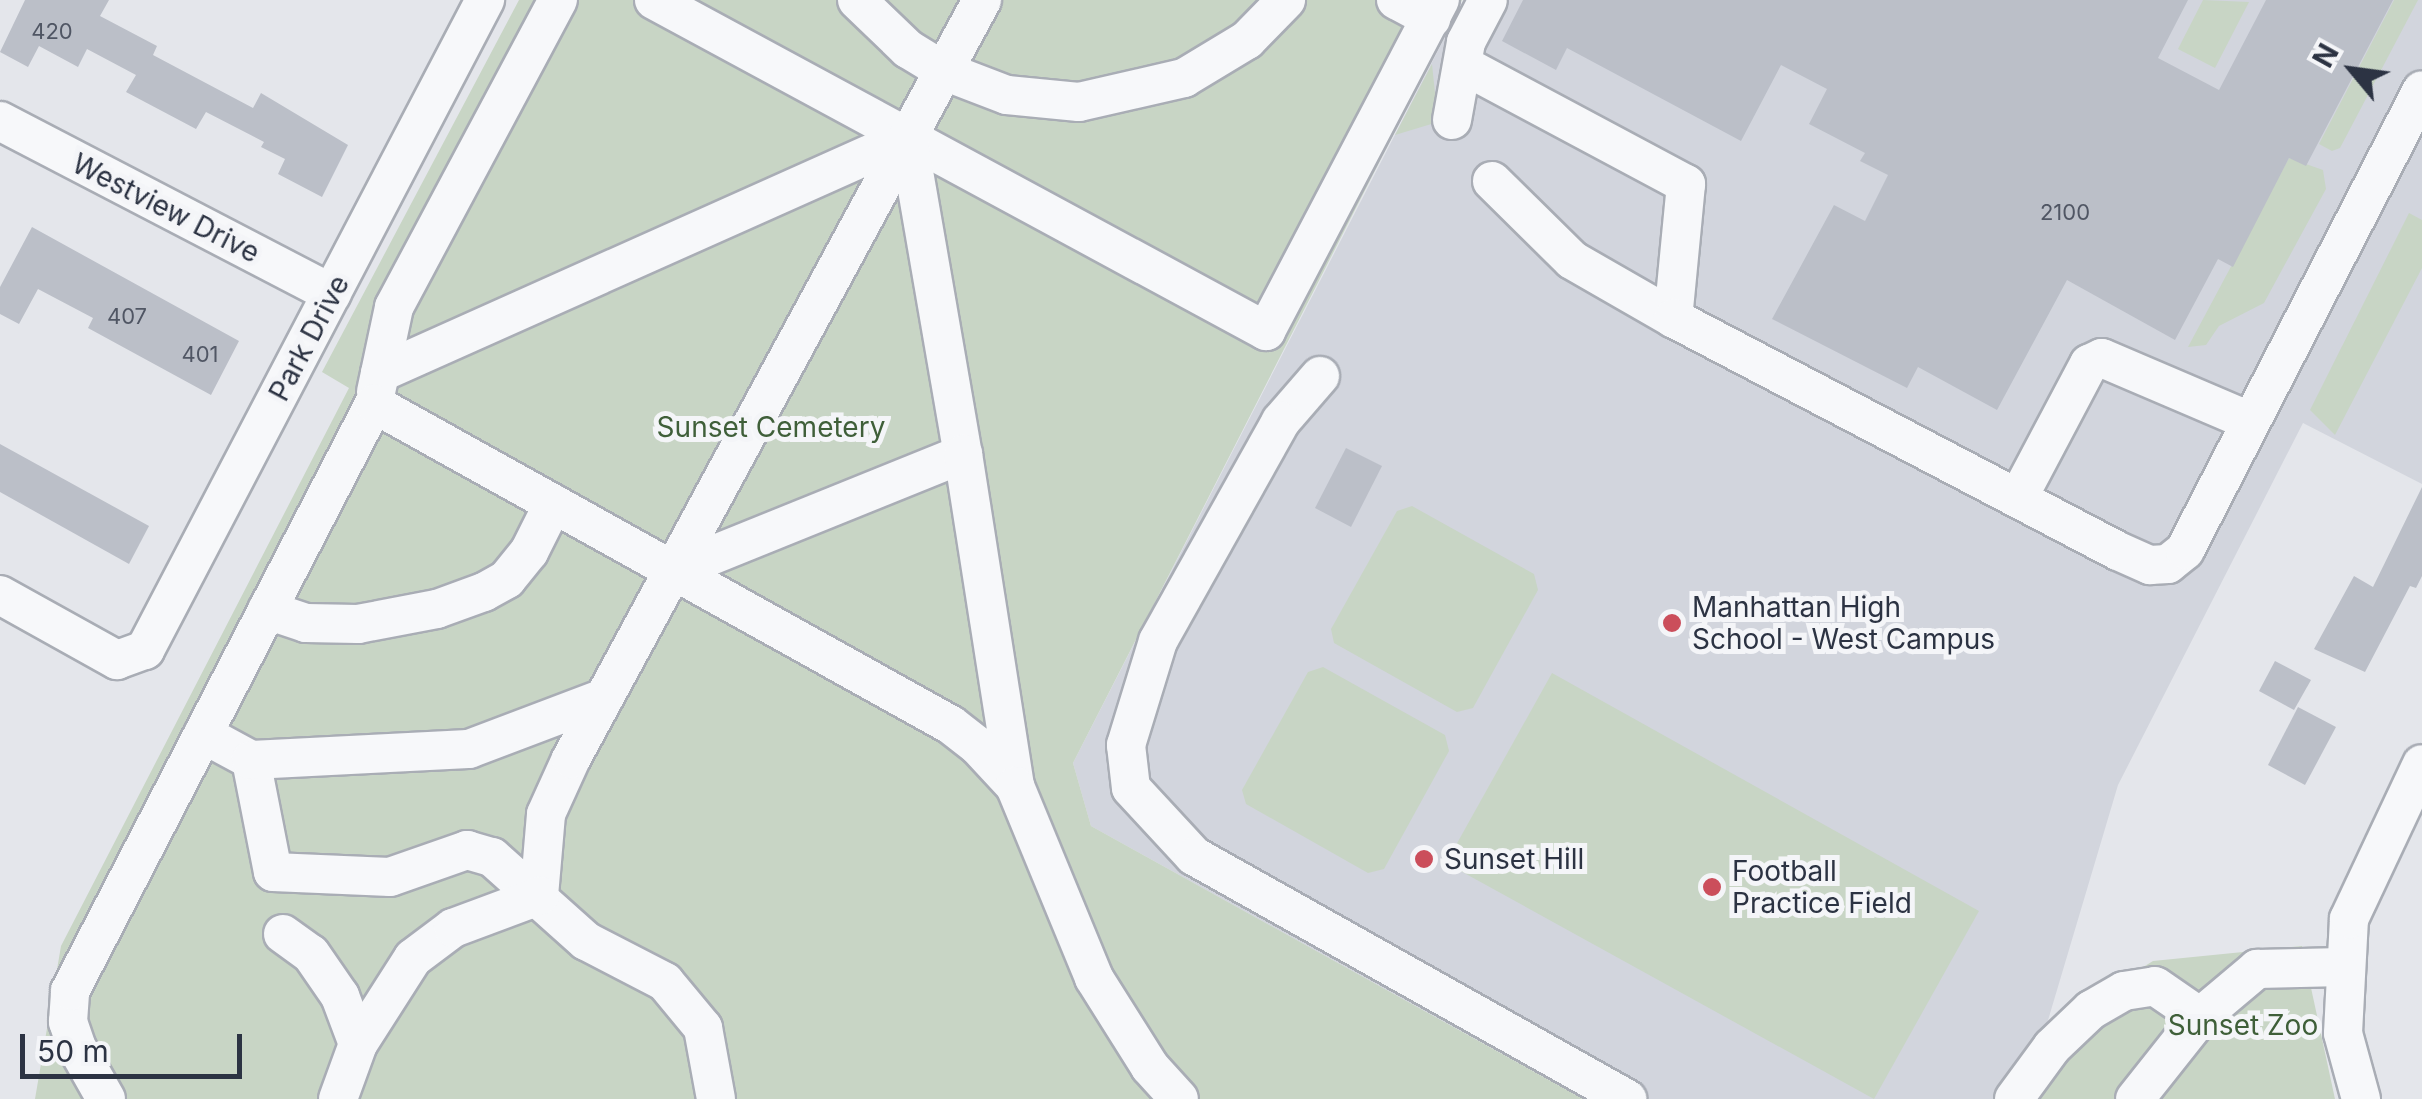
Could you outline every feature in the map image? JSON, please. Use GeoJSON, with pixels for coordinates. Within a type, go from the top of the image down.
{"type":"FeatureCollection","features":[{"type":"Feature","properties":{"kind":"street","name":"Park Drive"},"geometry":{"type":"LineString","coordinates":[[0,595],[117,660],[146,650],[485,0]]}},
{"type":"Feature","properties":{"kind":"street"},"geometry":{"type":"LineString","coordinates":[[106,1099],[76,1048],[68,1022],[70,992],[377,389],[394,307],[558,0]]}},
{"type":"Feature","properties":{"kind":"street"},"geometry":{"type":"LineString","coordinates":[[654,0],[1266,331],[1435,10],[1396,0]]}},
{"type":"Feature","properties":{"kind":"street"},"geometry":{"type":"LineString","coordinates":[[857,0],[908,49],[944,71],[1042,101],[1115,99],[1217,62],[1286,0]]}},
{"type":"Feature","properties":{"kind":"street"},"geometry":{"type":"LineString","coordinates":[[540,896],[546,814],[604,698],[982,0]]}},
{"type":"Feature","properties":{"kind":"street"},"geometry":{"type":"LineString","coordinates":[[1452,120],[1462,70],[1488,0]]}},
{"type":"Feature","properties":{"kind":"street"},"geometry":{"type":"LineString","coordinates":[[1462,70],[1686,184],[1672,318]]}},
{"type":"Feature","properties":{"kind":"street"},"geometry":{"type":"LineString","coordinates":[[1492,181],[1572,260],[1672,318],[2150,565],[2168,564],[2184,550],[2422,90]]}},
{"type":"Feature","properties":{"kind":"street","name":"Westview Drive"},"geometry":{"type":"LineString","coordinates":[[0,122],[332,294]]}},
{"type":"Feature","properties":{"kind":"street"},"geometry":{"type":"LineString","coordinates":[[377,389],[908,137]]}},
{"type":"Feature","properties":{"kind":"street"},"geometry":{"type":"LineString","coordinates":[[908,137],[1015,786],[1094,978],[1150,1067],[1179,1099]]}},
{"type":"Feature","properties":{"kind":"street"},"geometry":{"type":"LineString","coordinates":[[2018,498],[2090,364],[2102,358],[2172,382],[2250,421]]}},
{"type":"Feature","properties":{"kind":"street"},"geometry":{"type":"LineString","coordinates":[[1320,376],[1281,421],[1158,641],[1126,745],[1131,788],[1194,856],[1627,1099]]}},
{"type":"Feature","properties":{"kind":"street"},"geometry":{"type":"LineString","coordinates":[[377,389],[553,504],[952,724],[1015,786]]}},
{"type":"Feature","properties":{"kind":"street"},"geometry":{"type":"LineString","coordinates":[[674,571],[963,454]]}},
{"type":"Feature","properties":{"kind":"street"},"geometry":{"type":"LineString","coordinates":[[267,610],[306,623],[358,624],[468,598],[506,579],[553,504]]}},
{"type":"Feature","properties":{"kind":"street"},"geometry":{"type":"LineString","coordinates":[[203,734],[251,760],[469,749],[604,698]]}},
{"type":"Feature","properties":{"kind":"street"},"geometry":{"type":"LineString","coordinates":[[251,760],[273,872],[390,878],[467,850],[492,857],[586,941],[665,982],[703,1028],[719,1097]]}},
{"type":"Feature","properties":{"kind":"street"},"geometry":{"type":"LineString","coordinates":[[2362,1099],[2343,1033],[2342,967],[2358,889],[2422,764]]}},
{"type":"Feature","properties":{"kind":"street"},"geometry":{"type":"LineString","coordinates":[[338,1099],[358,1044],[412,958],[453,928],[540,896]]}},
{"type":"Feature","properties":{"kind":"street"},"geometry":{"type":"LineString","coordinates":[[283,934],[311,954],[330,982],[358,1044]]}},
{"type":"Feature","properties":{"kind":"street"},"geometry":{"type":"LineString","coordinates":[[2146,1095],[2200,1017],[2256,970],[2342,967]]}},
{"type":"Feature","properties":{"kind":"street"},"geometry":{"type":"LineString","coordinates":[[2014,1099],[2052,1047],[2091,1010],[2124,991],[2154,986],[2200,1017]]}},
{"type":"Feature","properties":{"kind":"shaded area","name":"Manhattan High School - West Campus"},"geometry":{"type":"Polygon","coordinates":[[[1464,0],[2422,0],[2422,484],[2303,423],[2118,785],[2046,1027],[2001,1099],[1583,1099],[1091,826],[1073,763],[1464,0]]]}},
{"type":"Feature","properties":{"kind":"green space","name":"Sunset Cemetery"},"geometry":{"type":"Polygon","coordinates":[[[519,0],[1462,0],[1073,763],[1091,826],[1583,1099],[35,1099],[61,946],[349,388],[322,372],[519,0]]]}},
{"type":"Feature","properties":{"kind":"green space"},"geometry":{"type":"Polygon","coordinates":[[[2203,0],[2249,2],[2215,68],[2178,49],[2203,0]]]}},
{"type":"Feature","properties":{"kind":"green space"},"geometry":{"type":"Polygon","coordinates":[[[2394,0],[2418,0],[2340,148],[2332,151],[2319,144],[2394,0]]]}},
{"type":"Feature","properties":{"kind":"green space"},"geometry":{"type":"Polygon","coordinates":[[[1432,64],[1438,122],[1395,135],[1432,64]]]}},
{"type":"Feature","properties":{"kind":"green space"},"geometry":{"type":"Polygon","coordinates":[[[2289,158],[2323,170],[2326,189],[2264,303],[2219,326],[2206,345],[2188,347],[2289,158]]]}},
{"type":"Feature","properties":{"kind":"green space"},"geometry":{"type":"Polygon","coordinates":[[[2409,213],[2422,220],[2422,268],[2335,435],[2310,410],[2409,213]]]}},
{"type":"Feature","properties":{"kind":"green space"},"geometry":{"type":"Polygon","coordinates":[[[1412,506],[1534,574],[1538,590],[1473,708],[1457,712],[1334,643],[1331,629],[1397,511],[1412,506]]]}},
{"type":"Feature","properties":{"kind":"green space"},"geometry":{"type":"Polygon","coordinates":[[[1323,667],[1445,735],[1449,751],[1384,869],[1368,873],[1246,804],[1242,790],[1308,672],[1323,667]]]}},
{"type":"Feature","properties":{"kind":"green space","name":"Football Practice Field"},"geometry":{"type":"Polygon","coordinates":[[[1552,673],[1979,911],[1874,1099],[1446,863],[1552,673]]]}},
{"type":"Feature","properties":{"kind":"green space","name":"Sunset Zoo"},"geometry":{"type":"Polygon","coordinates":[[[2302,946],[2335,1099],[2001,1099],[2046,1027],[2153,961],[2302,946]]]}},
{"type":"Feature","properties":{"kind":"building"},"geometry":{"type":"Polygon","coordinates":[[[25,0],[109,0],[100,16],[157,46],[153,55],[253,108],[261,93],[348,145],[322,197],[278,174],[285,159],[261,147],[264,142],[206,112],[196,129],[126,92],[136,75],[87,49],[78,67],[39,46],[28,67],[0,52],[25,0]]]}},
{"type":"Feature","properties":{"kind":"building"},"geometry":{"type":"Polygon","coordinates":[[[1523,0],[2188,0],[2158,58],[2219,90],[2266,0],[2393,0],[2306,166],[2289,158],[2233,267],[2218,259],[2175,340],[2067,280],[1997,410],[1918,367],[1907,388],[1772,319],[1834,205],[1865,221],[1888,175],[1860,161],[1865,153],[1809,124],[1827,89],[1781,65],[1741,141],[1567,48],[1556,70],[1502,41],[1523,0]]]}},
{"type":"Feature","properties":{"kind":"building"},"geometry":{"type":"Polygon","coordinates":[[[32,227],[239,341],[211,395],[88,328],[93,318],[38,289],[19,324],[0,314],[0,287],[32,227]]]}},
{"type":"Feature","properties":{"kind":"building"},"geometry":{"type":"Polygon","coordinates":[[[0,444],[149,526],[129,564],[0,492],[0,444]]]}},
{"type":"Feature","properties":{"kind":"building"},"geometry":{"type":"Polygon","coordinates":[[[1346,448],[1382,466],[1351,527],[1315,508],[1346,448]]]}},
{"type":"Feature","properties":{"kind":"building"},"geometry":{"type":"Polygon","coordinates":[[[2422,487],[2422,576],[2416,588],[2410,586],[2365,672],[2314,649],[2354,576],[2373,587],[2422,487]]]}},
{"type":"Feature","properties":{"kind":"building"},"geometry":{"type":"Polygon","coordinates":[[[2275,661],[2311,680],[2294,710],[2259,691],[2275,661]]]}},
{"type":"Feature","properties":{"kind":"building"},"geometry":{"type":"Polygon","coordinates":[[[2298,707],[2336,727],[2305,785],[2268,765],[2298,707]]]}},
{"type":"Feature","properties":{"kind":"place","name":"Manhattan High School - West Campus"},"geometry":{"type":"Point","coordinates":[1672,623]}},
{"type":"Feature","properties":{"kind":"place","name":"Sunset Hill"},"geometry":{"type":"Point","coordinates":[1424,859]}},
{"type":"Feature","properties":{"kind":"place","name":"Football Practice Field"},"geometry":{"type":"Point","coordinates":[1712,887]}}]}
